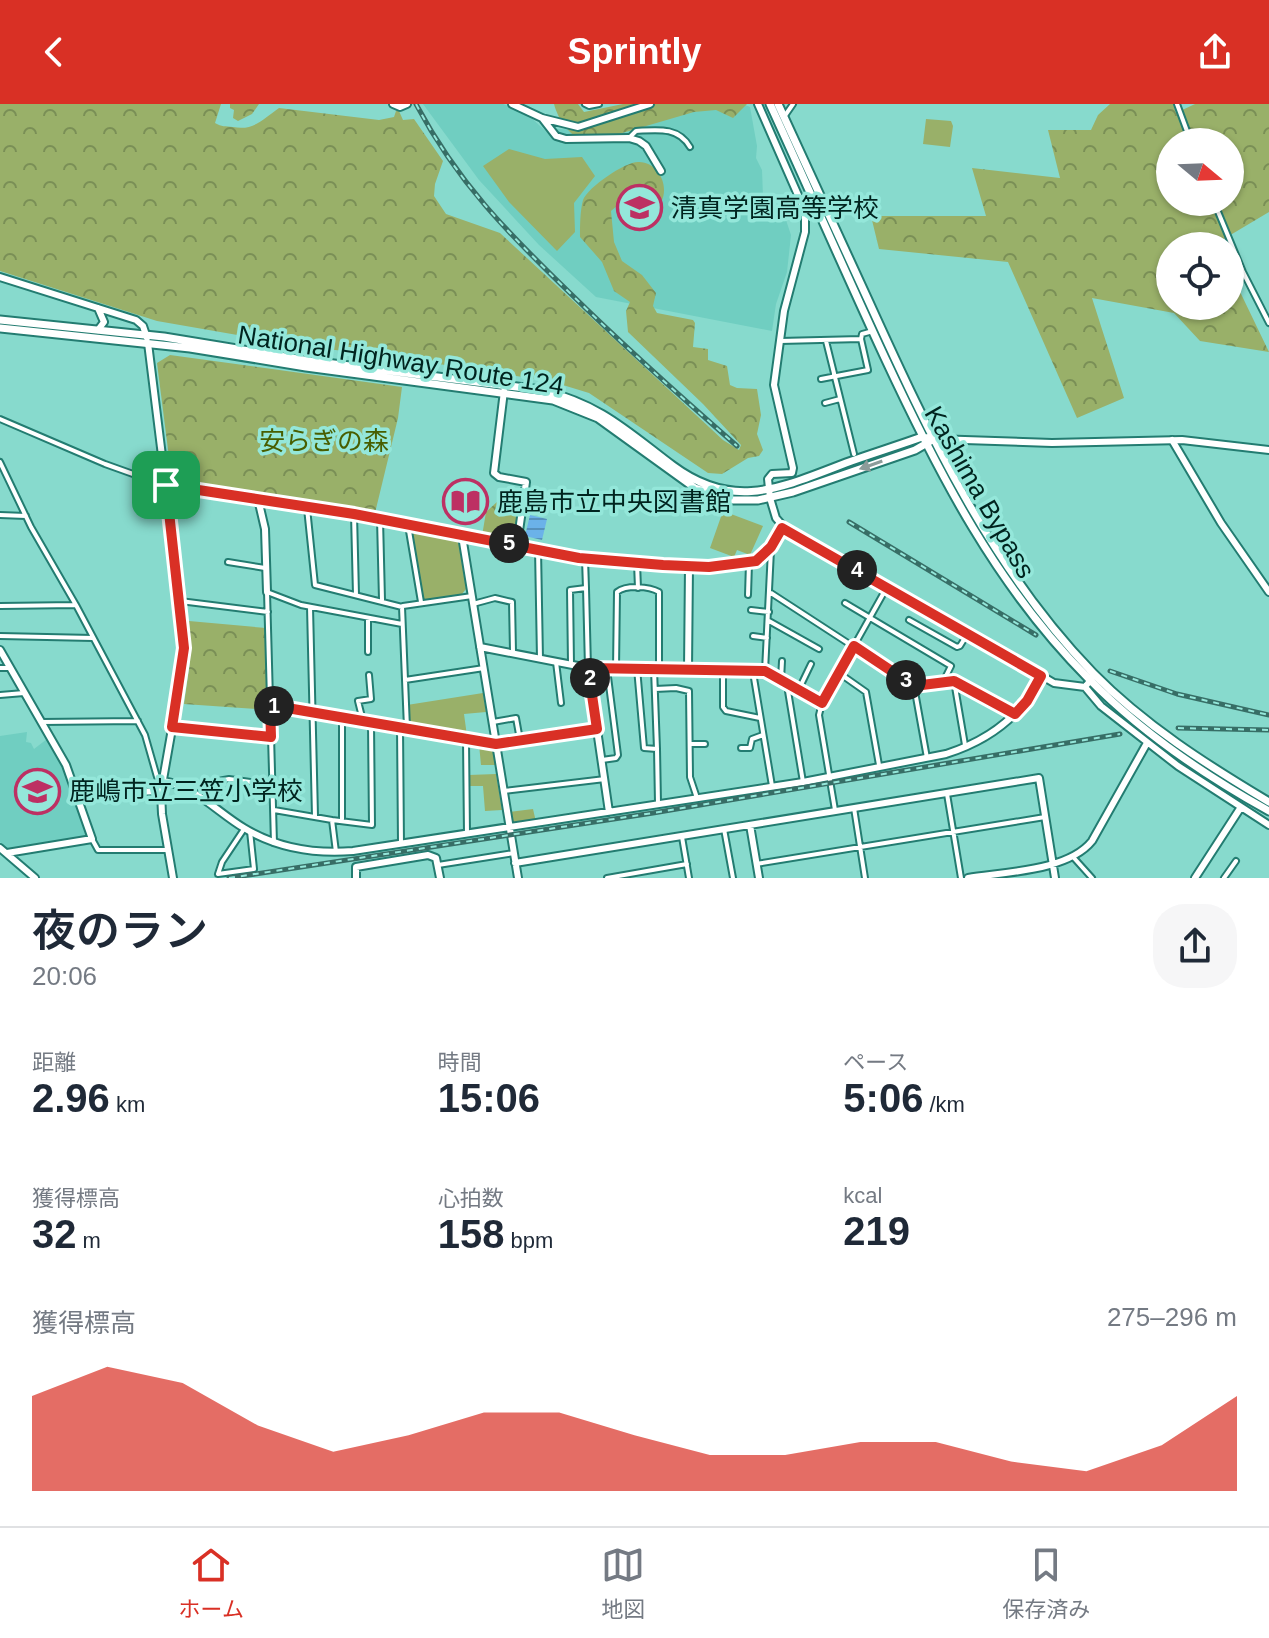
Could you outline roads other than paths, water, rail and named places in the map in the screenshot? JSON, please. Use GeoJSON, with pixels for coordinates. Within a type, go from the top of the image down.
{"type":"FeatureCollection","features":[{"type":"Feature","properties":{"kind":"highway","name":"Kashima Bypass"},"geometry":{"type":"LineString","coordinates":[[770,104],[924,441],[997,568],[1090,681],[1206,774],[1269,811]]}},
{"type":"Feature","properties":{"kind":"highway","name":"Kashima Bypass"},"geometry":{"type":"LineString","coordinates":[[778,104],[934,439],[999,554],[1090,681],[1138,712],[1193,755],[1269,802]]}},
{"type":"Feature","properties":{"kind":"highway","name":"National Highway Route 124"},"geometry":{"type":"LineString","coordinates":[[0,320],[98,330],[306,367],[541,390],[587,405],[613,419],[670,464],[700,483],[737,493],[769,495],[934,439]]}},
{"type":"Feature","properties":{"kind":"highway","name":"National Highway Route 124"},"geometry":{"type":"LineString","coordinates":[[0,328],[147,339]]}},
{"type":"Feature","properties":{"kind":"street"},"geometry":{"type":"LineString","coordinates":[[393,104],[400,107],[407,104]]}},
{"type":"Feature","properties":{"kind":"street"},"geometry":{"type":"LineString","coordinates":[[512,104],[542,118],[578,127],[650,104]]}},
{"type":"Feature","properties":{"kind":"street"},"geometry":{"type":"LineString","coordinates":[[585,104],[597,104]]}},
{"type":"Feature","properties":{"kind":"street"},"geometry":{"type":"LineString","coordinates":[[758,104],[805,211],[805,232],[784,311],[774,385],[793,468],[792,473],[770,476],[769,495],[782,528],[1041,676],[1068,686],[1090,681],[1101,706],[1187,773],[1269,825]]}},
{"type":"Feature","properties":{"kind":"street"},"geometry":{"type":"LineString","coordinates":[[784,117],[793,104]]}},
{"type":"Feature","properties":{"kind":"street"},"geometry":{"type":"LineString","coordinates":[[1177,104],[1186,128]]}},
{"type":"Feature","properties":{"kind":"street"},"geometry":{"type":"LineString","coordinates":[[542,118],[556,136],[569,140],[629,138],[639,141],[646,146],[661,171]]}},
{"type":"Feature","properties":{"kind":"street"},"geometry":{"type":"LineString","coordinates":[[629,138],[636,131],[668,130],[685,138],[690,147]]}},
{"type":"Feature","properties":{"kind":"street"},"geometry":{"type":"LineString","coordinates":[[1220,216],[1269,323]]}},
{"type":"Feature","properties":{"kind":"street"},"geometry":{"type":"LineString","coordinates":[[0,277],[139,322],[147,339],[184,648],[161,791],[173,878]]}},
{"type":"Feature","properties":{"kind":"street"},"geometry":{"type":"LineString","coordinates":[[98,308],[104,322],[98,330]]}},
{"type":"Feature","properties":{"kind":"street"},"geometry":{"type":"LineString","coordinates":[[821,379],[868,370],[861,339],[862,334],[873,331]]}},
{"type":"Feature","properties":{"kind":"street"},"geometry":{"type":"LineString","coordinates":[[780,341],[861,339]]}},
{"type":"Feature","properties":{"kind":"street"},"geometry":{"type":"LineString","coordinates":[[826,341],[854,454]]}},
{"type":"Feature","properties":{"kind":"street"},"geometry":{"type":"LineString","coordinates":[[504,388],[494,473],[499,477],[526,482],[517,545]]}},
{"type":"Feature","properties":{"kind":"street"},"geometry":{"type":"LineString","coordinates":[[825,403],[840,399]]}},
{"type":"Feature","properties":{"kind":"street"},"geometry":{"type":"LineString","coordinates":[[0,419],[105,464],[166,485],[354,514],[585,559],[689,566],[749,563],[759,559],[771,547],[782,528]]}},
{"type":"Feature","properties":{"kind":"street"},"geometry":{"type":"LineString","coordinates":[[934,439],[1052,443],[1172,440],[1269,450]]}},
{"type":"Feature","properties":{"kind":"street"},"geometry":{"type":"LineString","coordinates":[[1172,440],[1221,523],[1269,592]]}},
{"type":"Feature","properties":{"kind":"street"},"geometry":{"type":"LineString","coordinates":[[0,462],[26,516],[138,721],[148,742],[157,777],[186,787],[247,830],[274,843],[316,852],[401,844],[510,828],[803,782],[927,758],[965,748],[995,731],[1027,701],[1041,676]]}},
{"type":"Feature","properties":{"kind":"street"},"geometry":{"type":"LineString","coordinates":[[258,499],[265,529],[267,568],[274,843]]}},
{"type":"Feature","properties":{"kind":"street"},"geometry":{"type":"LineString","coordinates":[[307,507],[315,585],[402,607],[421,602],[495,598],[512,602],[513,653]]}},
{"type":"Feature","properties":{"kind":"street"},"geometry":{"type":"LineString","coordinates":[[354,514],[356,595]]}},
{"type":"Feature","properties":{"kind":"street"},"geometry":{"type":"LineString","coordinates":[[0,515],[26,516]]}},
{"type":"Feature","properties":{"kind":"street"},"geometry":{"type":"LineString","coordinates":[[380,519],[382,600]]}},
{"type":"Feature","properties":{"kind":"street"},"geometry":{"type":"LineString","coordinates":[[408,525],[421,602]]}},
{"type":"Feature","properties":{"kind":"street"},"geometry":{"type":"LineString","coordinates":[[462,536],[517,878]]}},
{"type":"Feature","properties":{"kind":"street"},"geometry":{"type":"LineString","coordinates":[[765,671],[771,547]]}},
{"type":"Feature","properties":{"kind":"street"},"geometry":{"type":"LineString","coordinates":[[538,549],[540,659]]}},
{"type":"Feature","properties":{"kind":"street"},"geometry":{"type":"LineString","coordinates":[[585,559],[588,668],[609,812]]}},
{"type":"Feature","properties":{"kind":"street"},"geometry":{"type":"LineString","coordinates":[[228,562],[267,568]]}},
{"type":"Feature","properties":{"kind":"street"},"geometry":{"type":"LineString","coordinates":[[637,563],[638,588]]}},
{"type":"Feature","properties":{"kind":"street"},"geometry":{"type":"LineString","coordinates":[[748,595],[749,563]]}},
{"type":"Feature","properties":{"kind":"street"},"geometry":{"type":"LineString","coordinates":[[688,669],[689,566]]}},
{"type":"Feature","properties":{"kind":"street"},"geometry":{"type":"LineString","coordinates":[[835,811],[819,715],[822,703],[887,587]]}},
{"type":"Feature","properties":{"kind":"street"},"geometry":{"type":"LineString","coordinates":[[571,664],[570,590],[586,588]]}},
{"type":"Feature","properties":{"kind":"street"},"geometry":{"type":"LineString","coordinates":[[616,669],[617,592],[621,589],[655,589],[659,592],[655,689],[658,803]]}},
{"type":"Feature","properties":{"kind":"street"},"geometry":{"type":"LineString","coordinates":[[267,592],[310,607],[403,624]]}},
{"type":"Feature","properties":{"kind":"street"},"geometry":{"type":"LineString","coordinates":[[771,593],[914,686],[954,681],[1015,714]]}},
{"type":"Feature","properties":{"kind":"street"},"geometry":{"type":"LineString","coordinates":[[180,601],[268,612]]}},
{"type":"Feature","properties":{"kind":"street"},"geometry":{"type":"LineString","coordinates":[[845,603],[951,666],[943,682]]}},
{"type":"Feature","properties":{"kind":"street"},"geometry":{"type":"LineString","coordinates":[[0,606],[76,605]]}},
{"type":"Feature","properties":{"kind":"street"},"geometry":{"type":"LineString","coordinates":[[310,607],[315,816]]}},
{"type":"Feature","properties":{"kind":"street"},"geometry":{"type":"LineString","coordinates":[[402,607],[407,728]]}},
{"type":"Feature","properties":{"kind":"street"},"geometry":{"type":"LineString","coordinates":[[751,610],[769,612]]}},
{"type":"Feature","properties":{"kind":"street"},"geometry":{"type":"LineString","coordinates":[[368,618],[368,652]]}},
{"type":"Feature","properties":{"kind":"street"},"geometry":{"type":"LineString","coordinates":[[909,620],[957,647],[968,633]]}},
{"type":"Feature","properties":{"kind":"street"},"geometry":{"type":"LineString","coordinates":[[769,621],[819,649]]}},
{"type":"Feature","properties":{"kind":"street"},"geometry":{"type":"LineString","coordinates":[[0,636],[93,638]]}},
{"type":"Feature","properties":{"kind":"street"},"geometry":{"type":"LineString","coordinates":[[753,636],[767,638]]}},
{"type":"Feature","properties":{"kind":"street"},"geometry":{"type":"LineString","coordinates":[[480,647],[588,668],[765,671],[822,703]]}},
{"type":"Feature","properties":{"kind":"street"},"geometry":{"type":"LineString","coordinates":[[0,650],[66,765],[98,850],[168,850]]}},
{"type":"Feature","properties":{"kind":"street"},"geometry":{"type":"LineString","coordinates":[[782,661],[803,782]]}},
{"type":"Feature","properties":{"kind":"street"},"geometry":{"type":"LineString","coordinates":[[556,662],[561,703]]}},
{"type":"Feature","properties":{"kind":"street"},"geometry":{"type":"LineString","coordinates":[[799,689],[811,664]]}},
{"type":"Feature","properties":{"kind":"street"},"geometry":{"type":"LineString","coordinates":[[0,668],[10,668]]}},
{"type":"Feature","properties":{"kind":"street"},"geometry":{"type":"LineString","coordinates":[[405,680],[484,668]]}},
{"type":"Feature","properties":{"kind":"street"},"geometry":{"type":"LineString","coordinates":[[637,668],[644,748],[657,749]]}},
{"type":"Feature","properties":{"kind":"street"},"geometry":{"type":"LineString","coordinates":[[602,760],[618,755],[607,669]]}},
{"type":"Feature","properties":{"kind":"street"},"geometry":{"type":"LineString","coordinates":[[723,670],[723,707],[726,711],[760,718]]}},
{"type":"Feature","properties":{"kind":"street"},"geometry":{"type":"LineString","coordinates":[[753,670],[772,787]]}},
{"type":"Feature","properties":{"kind":"street"},"geometry":{"type":"LineString","coordinates":[[839,673],[866,692],[879,765]]}},
{"type":"Feature","properties":{"kind":"street"},"geometry":{"type":"LineString","coordinates":[[363,721],[358,701],[371,699],[369,675]]}},
{"type":"Feature","properties":{"kind":"street"},"geometry":{"type":"LineString","coordinates":[[954,681],[965,748]]}},
{"type":"Feature","properties":{"kind":"street"},"geometry":{"type":"LineString","coordinates":[[914,686],[927,758]]}},
{"type":"Feature","properties":{"kind":"street"},"geometry":{"type":"LineString","coordinates":[[655,689],[689,691],[690,777],[697,798]]}},
{"type":"Feature","properties":{"kind":"street"},"geometry":{"type":"LineString","coordinates":[[0,695],[24,693]]}},
{"type":"Feature","properties":{"kind":"street"},"geometry":{"type":"LineString","coordinates":[[270,705],[496,744],[597,729]]}},
{"type":"Feature","properties":{"kind":"street"},"geometry":{"type":"LineString","coordinates":[[342,717],[342,820]]}},
{"type":"Feature","properties":{"kind":"street"},"geometry":{"type":"LineString","coordinates":[[492,722],[516,718],[520,740]]}},
{"type":"Feature","properties":{"kind":"street"},"geometry":{"type":"LineString","coordinates":[[41,722],[138,721]]}},
{"type":"Feature","properties":{"kind":"street"},"geometry":{"type":"LineString","coordinates":[[274,810],[372,825],[371,723]]}},
{"type":"Feature","properties":{"kind":"street"},"geometry":{"type":"LineString","coordinates":[[172,727],[271,737]]}},
{"type":"Feature","properties":{"kind":"street"},"geometry":{"type":"LineString","coordinates":[[400,727],[401,844]]}},
{"type":"Feature","properties":{"kind":"street"},"geometry":{"type":"LineString","coordinates":[[741,748],[750,748],[752,739],[763,735]]}},
{"type":"Feature","properties":{"kind":"street"},"geometry":{"type":"LineString","coordinates":[[466,740],[467,834]]}},
{"type":"Feature","properties":{"kind":"street"},"geometry":{"type":"LineString","coordinates":[[968,878],[1053,864],[1082,853],[1092,841],[1147,743]]}},
{"type":"Feature","properties":{"kind":"street"},"geometry":{"type":"LineString","coordinates":[[690,744],[705,744]]}},
{"type":"Feature","properties":{"kind":"street"},"geometry":{"type":"LineString","coordinates":[[515,863],[1039,778],[1055,878]]}},
{"type":"Feature","properties":{"kind":"street"},"geometry":{"type":"LineString","coordinates":[[203,799],[218,781],[229,779],[272,785]]}},
{"type":"Feature","properties":{"kind":"street"},"geometry":{"type":"LineString","coordinates":[[504,791],[605,779]]}},
{"type":"Feature","properties":{"kind":"street"},"geometry":{"type":"LineString","coordinates":[[77,794],[161,791]]}},
{"type":"Feature","properties":{"kind":"street"},"geometry":{"type":"LineString","coordinates":[[947,794],[961,878]]}},
{"type":"Feature","properties":{"kind":"street"},"geometry":{"type":"LineString","coordinates":[[1195,878],[1241,807]]}},
{"type":"Feature","properties":{"kind":"street"},"geometry":{"type":"LineString","coordinates":[[854,808],[865,878]]}},
{"type":"Feature","properties":{"kind":"street"},"geometry":{"type":"LineString","coordinates":[[756,864],[1045,817]]}},
{"type":"Feature","properties":{"kind":"street"},"geometry":{"type":"LineString","coordinates":[[332,820],[336,852]]}},
{"type":"Feature","properties":{"kind":"street"},"geometry":{"type":"LineString","coordinates":[[750,825],[759,878]]}},
{"type":"Feature","properties":{"kind":"street"},"geometry":{"type":"LineString","coordinates":[[724,829],[733,878]]}},
{"type":"Feature","properties":{"kind":"street"},"geometry":{"type":"LineString","coordinates":[[247,830],[254,869],[218,874],[222,862],[247,830]]}},
{"type":"Feature","properties":{"kind":"street"},"geometry":{"type":"LineString","coordinates":[[682,837],[689,878]]}},
{"type":"Feature","properties":{"kind":"street"},"geometry":{"type":"LineString","coordinates":[[7,853],[92,839]]}},
{"type":"Feature","properties":{"kind":"street"},"geometry":{"type":"LineString","coordinates":[[0,848],[35,878]]}},
{"type":"Feature","properties":{"kind":"street"},"geometry":{"type":"LineString","coordinates":[[438,865],[514,853]]}},
{"type":"Feature","properties":{"kind":"street"},"geometry":{"type":"LineString","coordinates":[[356,878],[356,867],[428,855],[436,858],[440,878]]}},
{"type":"Feature","properties":{"kind":"street"},"geometry":{"type":"LineString","coordinates":[[1074,858],[1092,878]]}},
{"type":"Feature","properties":{"kind":"street"},"geometry":{"type":"LineString","coordinates":[[1224,878],[1236,861]]}},
{"type":"Feature","properties":{"kind":"street"},"geometry":{"type":"LineString","coordinates":[[607,878],[687,864]]}},
{"type":"Feature","properties":{"kind":"railway"},"geometry":{"type":"LineString","coordinates":[[416,104],[449,158],[505,227],[611,332],[737,446]]}},
{"type":"Feature","properties":{"kind":"railway"},"geometry":{"type":"LineString","coordinates":[[849,522],[1036,635]]}},
{"type":"Feature","properties":{"kind":"railway"},"geometry":{"type":"LineString","coordinates":[[1110,671],[1177,694],[1269,715]]}},
{"type":"Feature","properties":{"kind":"railway"},"geometry":{"type":"LineString","coordinates":[[1178,728],[1269,730]]}},
{"type":"Feature","properties":{"kind":"railway"},"geometry":{"type":"LineString","coordinates":[[229,878],[653,813],[1120,734]]}},
{"type":"Feature","properties":{"kind":"place","name":"清真学園高等学校"},"geometry":{"type":"Point","coordinates":[640,208]}},
{"type":"Feature","properties":{"kind":"place","name":"鹿島市立中央図書館"},"geometry":{"type":"Point","coordinates":[466,502]}},
{"type":"Feature","properties":{"kind":"place","name":"鹿嶋市立三笠小学校"},"geometry":{"type":"Point","coordinates":[38,791]}},
{"type":"Feature","properties":{"kind":"park label","name":"安らぎの森"},"geometry":{"type":"Point","coordinates":[324,441]}}]}
